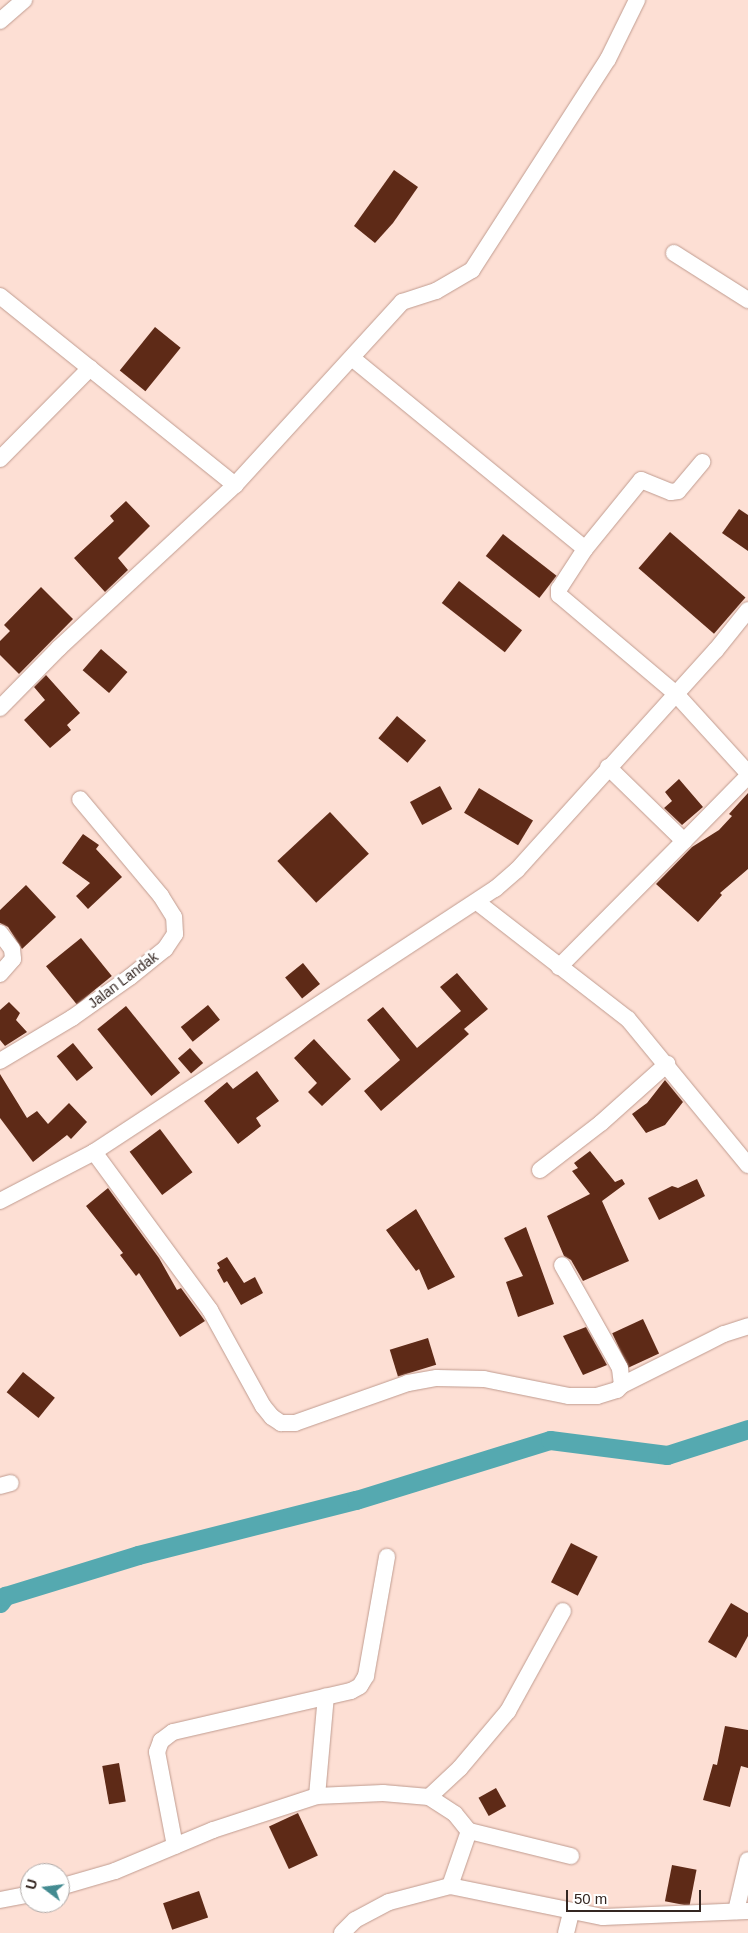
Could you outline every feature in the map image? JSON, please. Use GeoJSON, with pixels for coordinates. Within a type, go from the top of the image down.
{"type":"FeatureCollection","features":[{"type":"Feature","properties":{"kind":"street"},"geometry":{"type":"LineString","coordinates":[[0,21],[24,0]]}},
{"type":"Feature","properties":{"kind":"street"},"geometry":{"type":"LineString","coordinates":[[0,708],[59,648],[235,485],[402,302],[436,291],[472,270],[608,59],[637,0]]}},
{"type":"Feature","properties":{"kind":"street"},"geometry":{"type":"LineString","coordinates":[[674,253],[748,300]]}},
{"type":"Feature","properties":{"kind":"street"},"geometry":{"type":"LineString","coordinates":[[0,296],[235,485]]}},
{"type":"Feature","properties":{"kind":"street"},"geometry":{"type":"LineString","coordinates":[[352,358],[585,549]]}},
{"type":"Feature","properties":{"kind":"street"},"geometry":{"type":"LineString","coordinates":[[0,459],[90,368]]}},
{"type":"Feature","properties":{"kind":"street"},"geometry":{"type":"LineString","coordinates":[[559,967],[748,774],[676,694],[559,596],[559,589],[585,549],[641,480],[671,492],[678,491],[702,462]]}},
{"type":"Feature","properties":{"kind":"street"},"geometry":{"type":"LineString","coordinates":[[0,1201],[94,1152],[334,992],[477,902],[517,870],[608,767],[676,694],[748,610]]}},
{"type":"Feature","properties":{"kind":"street"},"geometry":{"type":"LineString","coordinates":[[608,767],[684,841]]}},
{"type":"Feature","properties":{"kind":"street","name":"Jalan Landak"},"geometry":{"type":"LineString","coordinates":[[0,1061],[72,1018],[130,977],[165,949],[175,934],[174,917],[161,896],[80,800]]}},
{"type":"Feature","properties":{"kind":"street"},"geometry":{"type":"LineString","coordinates":[[477,902],[628,1019],[748,1165]]}},
{"type":"Feature","properties":{"kind":"street"},"geometry":{"type":"LineString","coordinates":[[0,933],[12,949],[13,959],[0,974]]}},
{"type":"Feature","properties":{"kind":"street"},"geometry":{"type":"LineString","coordinates":[[540,1170],[600,1123],[666,1064]]}},
{"type":"Feature","properties":{"kind":"street"},"geometry":{"type":"LineString","coordinates":[[94,1152],[210,1310],[263,1406],[272,1417],[281,1422],[295,1423],[408,1383],[436,1378],[484,1379],[569,1396],[597,1396],[724,1334],[748,1326]]}},
{"type":"Feature","properties":{"kind":"street"},"geometry":{"type":"LineString","coordinates":[[562,1265],[620,1368],[622,1385]]}},
{"type":"Feature","properties":{"kind":"street"},"geometry":{"type":"LineString","coordinates":[[175,1846],[158,1762],[157,1752],[161,1741],[173,1732],[351,1691],[360,1686],[366,1676],[388,1557]]}},
{"type":"Feature","properties":{"kind":"street"},"geometry":{"type":"LineString","coordinates":[[429,1797],[460,1768],[508,1711],[563,1611]]}},
{"type":"Feature","properties":{"kind":"street"},"geometry":{"type":"LineString","coordinates":[[317,1796],[326,1696]]}},
{"type":"Feature","properties":{"kind":"street"},"geometry":{"type":"LineString","coordinates":[[70,1884],[115,1871],[212,1830],[317,1796],[383,1794],[429,1797],[454,1814],[469,1831],[571,1856]]}},
{"type":"Feature","properties":{"kind":"street"},"geometry":{"type":"LineString","coordinates":[[450,1886],[469,1831]]}},
{"type":"Feature","properties":{"kind":"street"},"geometry":{"type":"LineString","coordinates":[[342,1933],[355,1920],[389,1902],[450,1886],[571,1913],[603,1917],[742,1911],[748,1860]]}},
{"type":"Feature","properties":{"kind":"street"},"geometry":{"type":"LineString","coordinates":[[0,1900],[20,1896]]}},
{"type":"Feature","properties":{"kind":"street"},"geometry":{"type":"LineString","coordinates":[[566,1933],[571,1913]]}},
{"type":"Feature","properties":{"kind":"building"},"geometry":{"type":"Polygon","coordinates":[[[394,170],[418,187],[393,223],[375,243],[354,226],[394,170]]]}},
{"type":"Feature","properties":{"kind":"building"},"geometry":{"type":"Polygon","coordinates":[[[155,327],[181,348],[145,391],[120,371],[155,327]]]}},
{"type":"Feature","properties":{"kind":"building"},"geometry":{"type":"Polygon","coordinates":[[[126,501],[150,526],[118,558],[128,570],[105,592],[74,558],[114,521],[110,516],[126,501]]]}},
{"type":"Feature","properties":{"kind":"building"},"geometry":{"type":"Polygon","coordinates":[[[739,509],[748,515],[748,551],[722,533],[739,509]]]}},
{"type":"Feature","properties":{"kind":"building"},"geometry":{"type":"Polygon","coordinates":[[[670,532],[745,598],[714,634],[639,568],[670,532]]]}},
{"type":"Feature","properties":{"kind":"building"},"geometry":{"type":"Polygon","coordinates":[[[503,534],[557,576],[539,598],[486,556],[503,534]]]}},
{"type":"Feature","properties":{"kind":"building"},"geometry":{"type":"Polygon","coordinates":[[[459,581],[522,630],[505,652],[442,603],[459,581]]]}},
{"type":"Feature","properties":{"kind":"building"},"geometry":{"type":"Polygon","coordinates":[[[41,587],[73,619],[19,674],[0,655],[0,641],[10,631],[4,625],[41,587]]]}},
{"type":"Feature","properties":{"kind":"building"},"geometry":{"type":"Polygon","coordinates":[[[101,649],[127,672],[109,693],[83,670],[101,649]]]}},
{"type":"Feature","properties":{"kind":"building"},"geometry":{"type":"Polygon","coordinates":[[[46,675],[80,713],[67,725],[71,730],[50,748],[24,720],[45,700],[34,687],[46,675]]]}},
{"type":"Feature","properties":{"kind":"building"},"geometry":{"type":"Polygon","coordinates":[[[397,716],[426,740],[407,763],[378,738],[397,716]]]}},
{"type":"Feature","properties":{"kind":"building"},"geometry":{"type":"Polygon","coordinates":[[[679,779],[703,807],[682,825],[664,808],[672,801],[665,792],[679,779]]]}},
{"type":"Feature","properties":{"kind":"building"},"geometry":{"type":"Polygon","coordinates":[[[440,786],[452,809],[422,825],[410,802],[440,786]]]}},
{"type":"Feature","properties":{"kind":"building"},"geometry":{"type":"Polygon","coordinates":[[[479,788],[533,820],[518,845],[464,813],[479,788]]]}},
{"type":"Feature","properties":{"kind":"building"},"geometry":{"type":"Polygon","coordinates":[[[748,793],[748,869],[720,893],[722,895],[698,922],[656,884],[692,847],[719,830],[732,816],[729,814],[748,793]]]}},
{"type":"Feature","properties":{"kind":"building"},"geometry":{"type":"Polygon","coordinates":[[[330,812],[369,854],[316,903],[277,861],[330,812]]]}},
{"type":"Feature","properties":{"kind":"building"},"geometry":{"type":"Polygon","coordinates":[[[83,834],[99,845],[96,849],[122,877],[88,909],[76,896],[90,883],[62,863],[83,834]]]}},
{"type":"Feature","properties":{"kind":"building"},"geometry":{"type":"Polygon","coordinates":[[[26,885],[56,917],[22,949],[8,927],[0,923],[0,910],[26,885]]]}},
{"type":"Feature","properties":{"kind":"building"},"geometry":{"type":"Polygon","coordinates":[[[81,938],[112,976],[77,1004],[46,966],[81,938]]]}},
{"type":"Feature","properties":{"kind":"building"},"geometry":{"type":"Polygon","coordinates":[[[303,963],[320,984],[302,998],[285,977],[303,963]]]}},
{"type":"Feature","properties":{"kind":"building"},"geometry":{"type":"Polygon","coordinates":[[[457,973],[488,1009],[464,1029],[469,1034],[381,1111],[364,1091],[400,1060],[367,1020],[383,1007],[417,1048],[461,1011],[440,987],[457,973]]]}},
{"type":"Feature","properties":{"kind":"building"},"geometry":{"type":"Polygon","coordinates":[[[9,1002],[20,1013],[16,1020],[27,1032],[5,1046],[0,1040],[0,1010],[9,1002]]]}},
{"type":"Feature","properties":{"kind":"building"},"geometry":{"type":"Polygon","coordinates":[[[208,1005],[220,1020],[193,1042],[181,1027],[208,1005]]]}},
{"type":"Feature","properties":{"kind":"building"},"geometry":{"type":"Polygon","coordinates":[[[126,1006],[180,1073],[151,1096],[97,1029],[126,1006]]]}},
{"type":"Feature","properties":{"kind":"building"},"geometry":{"type":"Polygon","coordinates":[[[314,1039],[351,1079],[322,1106],[308,1092],[317,1083],[294,1058],[314,1039]]]}},
{"type":"Feature","properties":{"kind":"building"},"geometry":{"type":"Polygon","coordinates":[[[73,1043],[93,1068],[77,1081],[57,1056],[73,1043]]]}},
{"type":"Feature","properties":{"kind":"building"},"geometry":{"type":"Polygon","coordinates":[[[190,1048],[203,1063],[191,1074],[178,1058],[190,1048]]]}},
{"type":"Feature","properties":{"kind":"building"},"geometry":{"type":"Polygon","coordinates":[[[257,1071],[279,1101],[256,1118],[261,1126],[238,1144],[204,1101],[227,1082],[233,1089],[257,1071]]]}},
{"type":"Feature","properties":{"kind":"building"},"geometry":{"type":"Polygon","coordinates":[[[0,1074],[27,1118],[37,1111],[48,1124],[69,1103],[87,1122],[71,1139],[67,1135],[33,1162],[0,1118],[0,1074]]]}},
{"type":"Feature","properties":{"kind":"building"},"geometry":{"type":"Polygon","coordinates":[[[665,1080],[683,1102],[665,1125],[646,1133],[632,1114],[647,1103],[665,1080]]]}},
{"type":"Feature","properties":{"kind":"building"},"geometry":{"type":"Polygon","coordinates":[[[160,1129],[192,1172],[162,1195],[130,1152],[160,1129]]]}},
{"type":"Feature","properties":{"kind":"building"},"geometry":{"type":"Polygon","coordinates":[[[590,1151],[615,1182],[622,1179],[625,1184],[602,1201],[629,1261],[583,1281],[571,1260],[564,1256],[547,1216],[590,1194],[572,1171],[578,1168],[574,1163],[590,1151]]]}},
{"type":"Feature","properties":{"kind":"building"},"geometry":{"type":"Polygon","coordinates":[[[697,1179],[705,1196],[659,1220],[648,1198],[672,1186],[678,1188],[697,1179]]]}},
{"type":"Feature","properties":{"kind":"building"},"geometry":{"type":"Polygon","coordinates":[[[108,1188],[159,1258],[177,1290],[181,1288],[205,1321],[180,1337],[139,1273],[136,1276],[120,1255],[123,1253],[86,1206],[108,1188]]]}},
{"type":"Feature","properties":{"kind":"building"},"geometry":{"type":"Polygon","coordinates":[[[416,1209],[455,1277],[428,1290],[419,1269],[416,1271],[386,1230],[416,1209]]]}},
{"type":"Feature","properties":{"kind":"building"},"geometry":{"type":"Polygon","coordinates":[[[526,1227],[554,1304],[518,1317],[506,1282],[523,1276],[504,1238],[526,1227]]]}},
{"type":"Feature","properties":{"kind":"building"},"geometry":{"type":"Polygon","coordinates":[[[227,1257],[244,1283],[255,1277],[263,1293],[241,1305],[227,1281],[224,1283],[217,1270],[220,1268],[217,1263],[227,1257]]]}},
{"type":"Feature","properties":{"kind":"building"},"geometry":{"type":"Polygon","coordinates":[[[643,1319],[659,1353],[628,1368],[612,1333],[643,1319]]]}},
{"type":"Feature","properties":{"kind":"building"},"geometry":{"type":"Polygon","coordinates":[[[586,1327],[607,1365],[583,1375],[563,1336],[586,1327]]]}},
{"type":"Feature","properties":{"kind":"building"},"geometry":{"type":"Polygon","coordinates":[[[428,1338],[436,1365],[398,1376],[390,1350],[428,1338]]]}},
{"type":"Feature","properties":{"kind":"building"},"geometry":{"type":"Polygon","coordinates":[[[23,1372],[55,1398],[39,1418],[7,1392],[23,1372]]]}},
{"type":"Feature","properties":{"kind":"building"},"geometry":{"type":"Polygon","coordinates":[[[571,1543],[598,1557],[578,1596],[551,1582],[571,1543]]]}},
{"type":"Feature","properties":{"kind":"building"},"geometry":{"type":"Polygon","coordinates":[[[731,1603],[748,1613],[748,1636],[736,1658],[708,1642],[731,1603]]]}},
{"type":"Feature","properties":{"kind":"building"},"geometry":{"type":"Polygon","coordinates":[[[725,1726],[748,1730],[748,1768],[741,1766],[730,1807],[703,1800],[713,1764],[717,1765],[725,1726]]]}},
{"type":"Feature","properties":{"kind":"building"},"geometry":{"type":"Polygon","coordinates":[[[119,1763],[126,1801],[109,1804],[102,1766],[119,1763]]]}},
{"type":"Feature","properties":{"kind":"building"},"geometry":{"type":"Polygon","coordinates":[[[496,1788],[506,1806],[489,1816],[479,1798],[496,1788]]]}},
{"type":"Feature","properties":{"kind":"building"},"geometry":{"type":"Polygon","coordinates":[[[298,1813],[318,1856],[289,1869],[269,1827],[298,1813]]]}},
{"type":"Feature","properties":{"kind":"building"},"geometry":{"type":"Polygon","coordinates":[[[672,1865],[697,1870],[689,1906],[665,1901],[672,1865]]]}},
{"type":"Feature","properties":{"kind":"building"},"geometry":{"type":"Polygon","coordinates":[[[199,1891],[208,1917],[172,1930],[163,1903],[199,1891]]]}},
{"type":"Feature","properties":{"kind":"waterway"},"geometry":{"type":"LineString","coordinates":[[0,1603],[5,1596],[138,1555],[356,1500],[550,1440],[667,1455],[748,1429]]}}]}
